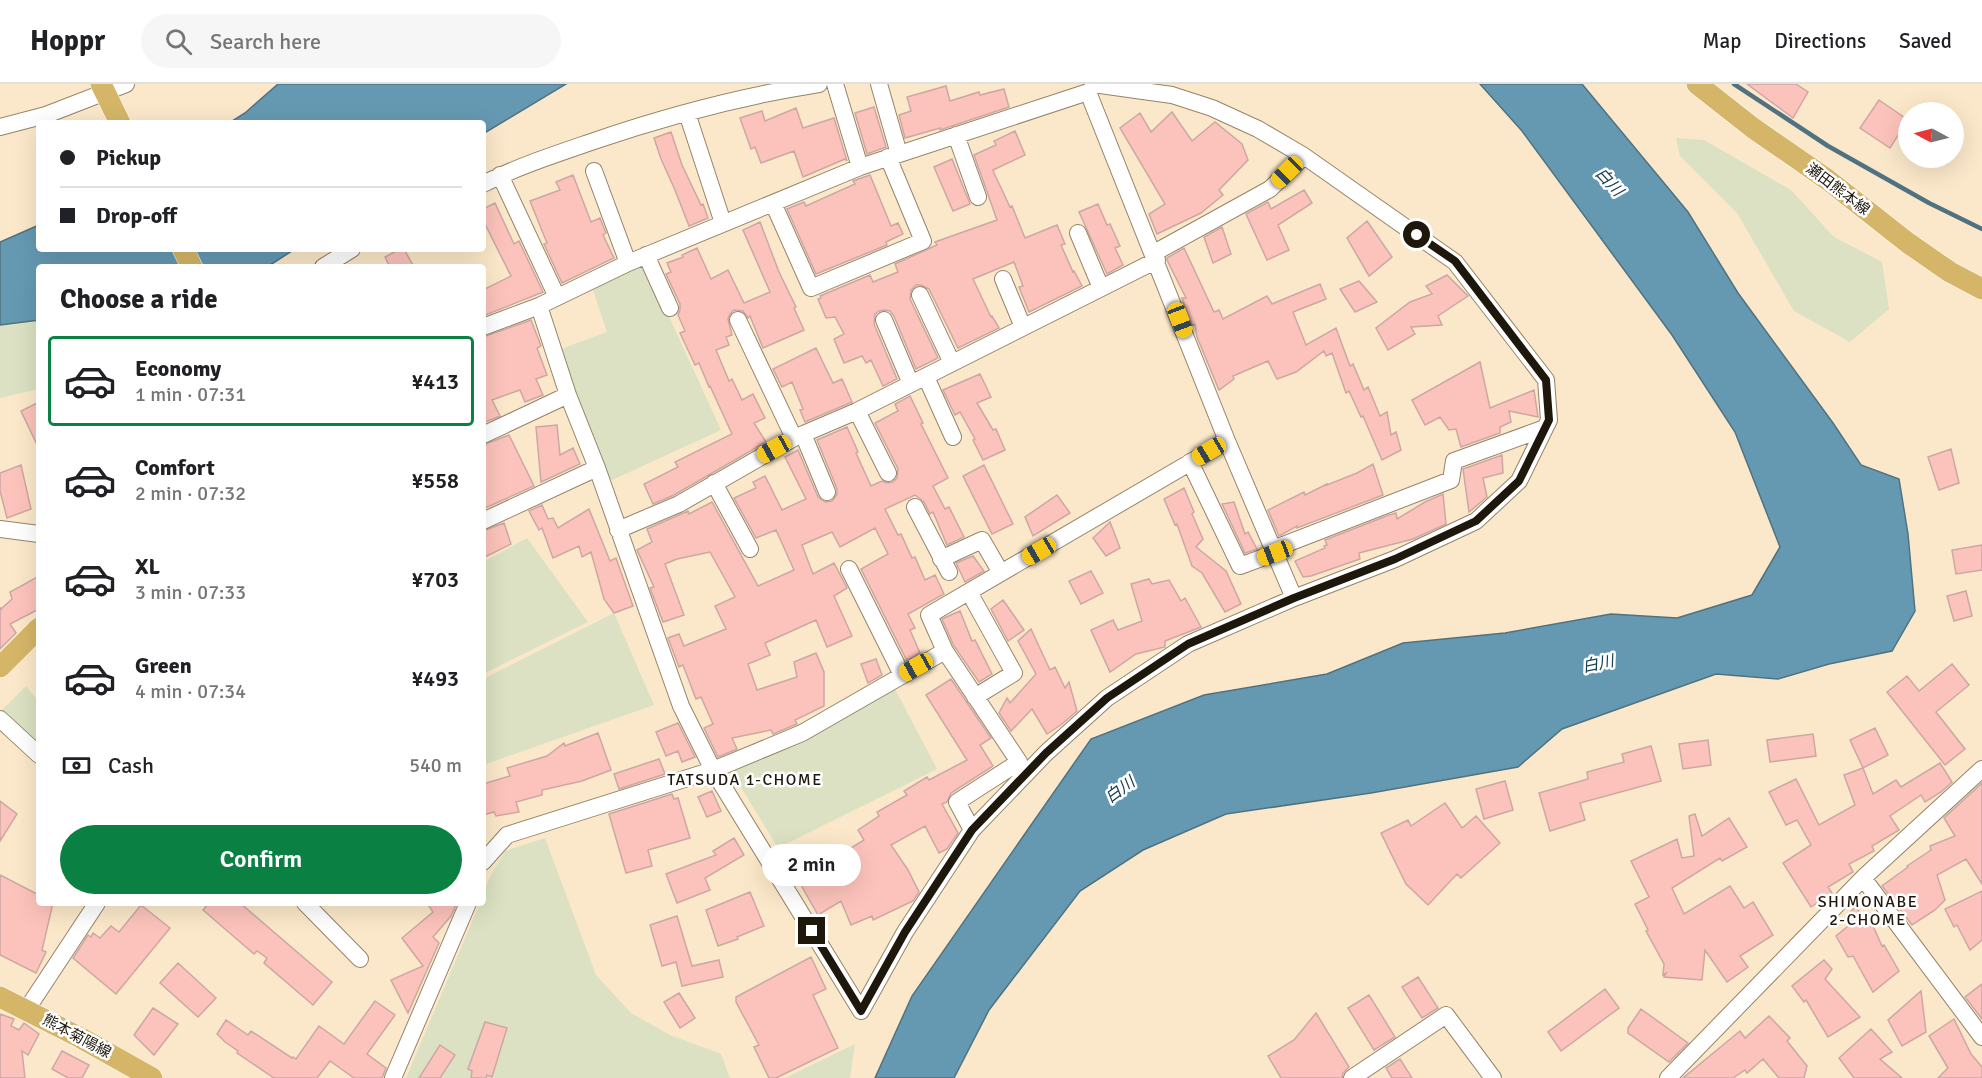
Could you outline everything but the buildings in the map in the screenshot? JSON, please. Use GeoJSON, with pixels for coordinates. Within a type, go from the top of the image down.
{"type":"FeatureCollection","features":[{"type":"Feature","properties":{"kind":"main road","name":"瀬田熊本線"},"geometry":{"type":"LineString","coordinates":[[1696,84],[1828,180],[1908,243],[1950,272],[1982,289]]}},
{"type":"Feature","properties":{"kind":"main road"},"geometry":{"type":"LineString","coordinates":[[103,88],[119,120]]}},
{"type":"Feature","properties":{"kind":"main road"},"geometry":{"type":"LineString","coordinates":[[0,667],[36,631]]}},
{"type":"Feature","properties":{"kind":"main road","name":"熊本菊陽線"},"geometry":{"type":"LineString","coordinates":[[0,997],[27,1009],[152,1078]]}},
{"type":"Feature","properties":{"kind":"street"},"geometry":{"type":"LineString","coordinates":[[0,127],[46,115],[103,88],[126,84]]}},
{"type":"Feature","properties":{"kind":"street"},"geometry":{"type":"LineString","coordinates":[[486,182],[542,158],[637,127],[725,102],[819,84]]}},
{"type":"Feature","properties":{"kind":"street"},"geometry":{"type":"LineString","coordinates":[[835,84],[860,167]]}},
{"type":"Feature","properties":{"kind":"street"},"geometry":{"type":"LineString","coordinates":[[773,203],[811,288],[923,240],[893,156],[879,84]]}},
{"type":"Feature","properties":{"kind":"street"},"geometry":{"type":"LineString","coordinates":[[1090,87],[1227,441],[1294,598]]}},
{"type":"Feature","properties":{"kind":"street"},"geometry":{"type":"LineString","coordinates":[[486,326],[539,306],[646,255],[860,167],[1090,87],[1155,92],[1191,101],[1258,129],[1304,156],[1455,261],[1546,380],[1549,420],[1519,481],[1476,521],[1395,559],[1294,598],[1188,644],[1107,698],[1046,753],[972,830],[905,932],[861,1011],[713,770],[681,706],[597,468],[568,395],[539,306]]}},
{"type":"Feature","properties":{"kind":"street"},"geometry":{"type":"LineString","coordinates":[[687,113],[723,223]]}},
{"type":"Feature","properties":{"kind":"street"},"geometry":{"type":"LineString","coordinates":[[956,135],[978,197]]}},
{"type":"Feature","properties":{"kind":"street"},"geometry":{"type":"LineString","coordinates":[[618,531],[673,508],[799,436],[857,411],[1101,288],[1270,189],[1304,156]]}},
{"type":"Feature","properties":{"kind":"street"},"geometry":{"type":"LineString","coordinates":[[594,171],[628,263]]}},
{"type":"Feature","properties":{"kind":"street"},"geometry":{"type":"LineString","coordinates":[[500,175],[557,297]]}},
{"type":"Feature","properties":{"kind":"street"},"geometry":{"type":"LineString","coordinates":[[1078,233],[1101,288]]}},
{"type":"Feature","properties":{"kind":"street"},"geometry":{"type":"LineString","coordinates":[[328,264],[347,252]]}},
{"type":"Feature","properties":{"kind":"street"},"geometry":{"type":"LineString","coordinates":[[646,255],[670,308]]}},
{"type":"Feature","properties":{"kind":"street"},"geometry":{"type":"LineString","coordinates":[[1003,279],[1023,327]]}},
{"type":"Feature","properties":{"kind":"street"},"geometry":{"type":"LineString","coordinates":[[920,295],[952,363]]}},
{"type":"Feature","properties":{"kind":"street"},"geometry":{"type":"LineString","coordinates":[[738,320],[828,492]]}},
{"type":"Feature","properties":{"kind":"street"},"geometry":{"type":"LineString","coordinates":[[884,320],[953,437]]}},
{"type":"Feature","properties":{"kind":"street"},"geometry":{"type":"LineString","coordinates":[[486,434],[568,395]]}},
{"type":"Feature","properties":{"kind":"street"},"geometry":{"type":"LineString","coordinates":[[857,411],[888,473]]}},
{"type":"Feature","properties":{"kind":"street"},"geometry":{"type":"LineString","coordinates":[[1190,462],[1240,566],[1451,480],[1454,461],[1545,428]]}},
{"type":"Feature","properties":{"kind":"street"},"geometry":{"type":"LineString","coordinates":[[972,830],[957,802],[1019,762],[945,651],[929,615],[1227,441]]}},
{"type":"Feature","properties":{"kind":"street"},"geometry":{"type":"LineString","coordinates":[[486,521],[597,468]]}},
{"type":"Feature","properties":{"kind":"street"},"geometry":{"type":"LineString","coordinates":[[714,483],[750,549]]}},
{"type":"Feature","properties":{"kind":"street"},"geometry":{"type":"LineString","coordinates":[[915,507],[945,566],[982,540],[1002,573]]}},
{"type":"Feature","properties":{"kind":"street"},"geometry":{"type":"LineString","coordinates":[[0,530],[36,534]]}},
{"type":"Feature","properties":{"kind":"street"},"geometry":{"type":"LineString","coordinates":[[849,569],[902,675]]}},
{"type":"Feature","properties":{"kind":"street"},"geometry":{"type":"LineString","coordinates":[[969,592],[1014,673],[975,697]]}},
{"type":"Feature","properties":{"kind":"street"},"geometry":{"type":"LineString","coordinates":[[486,859],[507,835],[713,770],[802,733],[945,651]]}},
{"type":"Feature","properties":{"kind":"street"},"geometry":{"type":"LineString","coordinates":[[0,719],[36,752]]}},
{"type":"Feature","properties":{"kind":"street"},"geometry":{"type":"LineString","coordinates":[[1668,1078],[1863,878],[1982,769]]}},
{"type":"Feature","properties":{"kind":"street"},"geometry":{"type":"LineString","coordinates":[[1863,878],[1982,1037]]}},
{"type":"Feature","properties":{"kind":"street"},"geometry":{"type":"LineString","coordinates":[[27,1009],[95,906]]}},
{"type":"Feature","properties":{"kind":"street"},"geometry":{"type":"LineString","coordinates":[[308,906],[360,959]]}},
{"type":"Feature","properties":{"kind":"street"},"geometry":{"type":"LineString","coordinates":[[393,1078],[467,906]]}},
{"type":"Feature","properties":{"kind":"street"},"geometry":{"type":"LineString","coordinates":[[1352,1078],[1446,1015],[1493,1078]]}},
{"type":"Feature","properties":{"kind":"green space"},"geometry":{"type":"Polygon","coordinates":[[[1676,138],[1704,140],[1791,190],[1834,237],[1882,262],[1889,309],[1850,342],[1794,311],[1737,213],[1680,156],[1676,138]]]}},
{"type":"Feature","properties":{"kind":"green space"},"geometry":{"type":"Polygon","coordinates":[[[645,264],[721,430],[610,481],[582,415],[561,349],[607,332],[592,287],[645,264]]]}},
{"type":"Feature","properties":{"kind":"green space"},"geometry":{"type":"Polygon","coordinates":[[[36,320],[36,390],[0,398],[0,325],[36,320]]]}},
{"type":"Feature","properties":{"kind":"green space"},"geometry":{"type":"Polygon","coordinates":[[[527,538],[588,622],[486,673],[486,560],[527,538]]]}},
{"type":"Feature","properties":{"kind":"green space"},"geometry":{"type":"Polygon","coordinates":[[[614,613],[654,705],[486,764],[486,677],[614,613]]]}},
{"type":"Feature","properties":{"kind":"green space"},"geometry":{"type":"Polygon","coordinates":[[[26,686],[36,698],[36,749],[1,711],[26,686]]]}},
{"type":"Feature","properties":{"kind":"green space"},"geometry":{"type":"Polygon","coordinates":[[[895,689],[937,769],[778,848],[731,771],[895,689]]]}},
{"type":"Feature","properties":{"kind":"green space"},"geometry":{"type":"Polygon","coordinates":[[[545,838],[596,975],[631,1013],[670,1035],[721,1054],[730,1078],[406,1078],[479,906],[486,906],[488,883],[505,851],[545,838]]]}},
{"type":"Feature","properties":{"kind":"green space"},"geometry":{"type":"Polygon","coordinates":[[[855,1044],[850,1078],[785,1078],[855,1044]]]}},
{"type":"Feature","properties":{"kind":"water"},"geometry":{"type":"Polygon","coordinates":[[[278,84],[566,84],[486,132],[486,120],[234,120],[278,84]]]}},
{"type":"Feature","properties":{"kind":"water","name":"白川"},"geometry":{"type":"Polygon","coordinates":[[[1480,84],[1582,84],[1688,212],[1738,293],[1861,465],[1899,479],[1908,534],[1915,611],[1892,651],[1829,664],[1778,679],[1716,674],[1562,729],[1518,767],[1371,793],[1226,814],[1143,850],[1080,891],[989,1010],[954,1078],[875,1078],[912,996],[1091,739],[1204,695],[1327,674],[1403,643],[1505,633],[1611,614],[1677,618],[1752,595],[1780,547],[1735,432],[1672,335],[1522,131],[1480,84]]]}},
{"type":"Feature","properties":{"kind":"water"},"geometry":{"type":"Polygon","coordinates":[[[36,226],[36,252],[290,252],[272,264],[36,264],[36,320],[0,325],[0,242],[36,226]]]}},
{"type":"Feature","properties":{"kind":"waterway"},"geometry":{"type":"LineString","coordinates":[[1734,84],[1828,146],[1929,203],[1982,229]]}},
{"type":"Feature","properties":{"kind":"district","name":"TATSUDA 1-CHOME"},"geometry":{"type":"Point","coordinates":[745,780]}},
{"type":"Feature","properties":{"kind":"district","name":"SHIMONABE 2-CHOME"},"geometry":{"type":"Point","coordinates":[1868,911]}},
{"type":"Feature","properties":{"kind":"route"},"geometry":{"type":"LineString","coordinates":[[812,931],[861,1011],[935,883],[972,830],[1046,753],[1107,698],[1188,644],[1294,598],[1395,559],[1476,521],[1519,481],[1549,420],[1546,380],[1455,261],[1417,235]]}}]}
